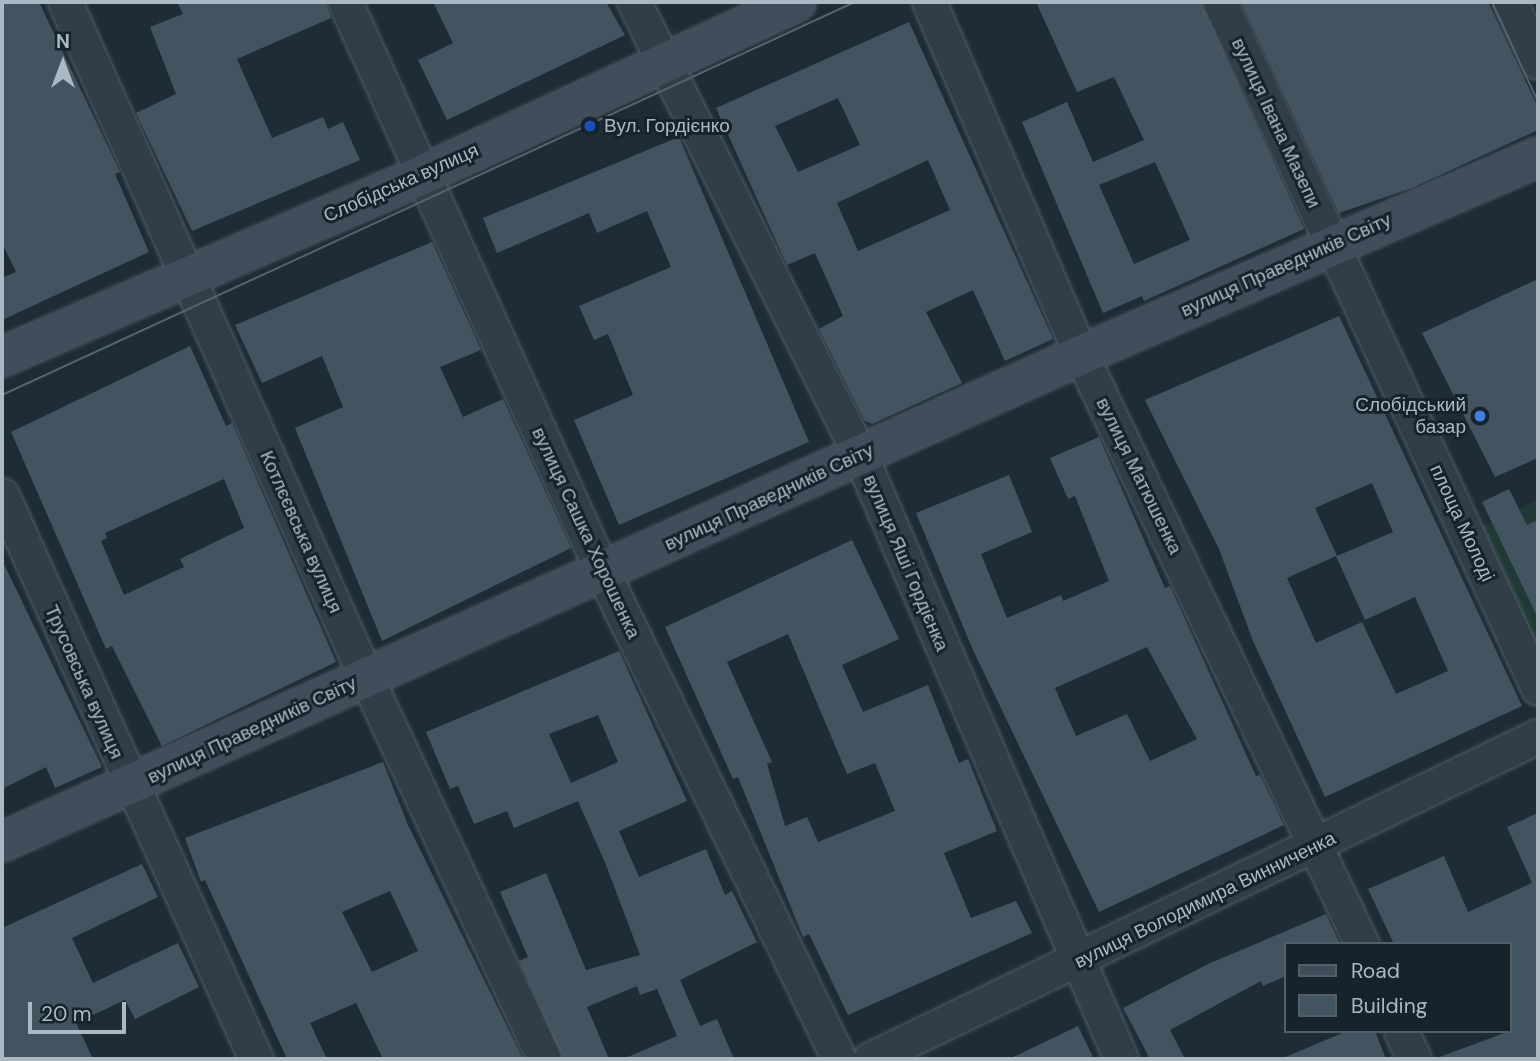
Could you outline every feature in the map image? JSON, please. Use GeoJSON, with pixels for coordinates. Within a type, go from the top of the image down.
{"type":"FeatureCollection","features":[{"type":"Feature","properties":{"kind":"main road","name":"Слобідська вулиця"},"geometry":{"type":"LineString","coordinates":[[2,357],[422,175],[661,61],[796,2]]}},
{"type":"Feature","properties":{"kind":"main road","name":"вулиця Праведників Світу"},"geometry":{"type":"LineString","coordinates":[[2,842],[1081,355],[1538,157]]}},
{"type":"Feature","properties":{"kind":"street","name":"Котлєєвська вулиця"},"geometry":{"type":"LineString","coordinates":[[65,2],[366,677],[544,1059]]}},
{"type":"Feature","properties":{"kind":"street","name":"вулиця Сашка Хорошенка"},"geometry":{"type":"LineString","coordinates":[[345,2],[603,573],[839,1059]]}},
{"type":"Feature","properties":{"kind":"street","name":"вулиця Яші Гордієнка"},"geometry":{"type":"LineString","coordinates":[[634,2],[661,61],[860,455],[1076,962],[1121,1059]]}},
{"type":"Feature","properties":{"kind":"street","name":"вулиця Матюшенка"},"geometry":{"type":"LineString","coordinates":[[929,2],[1081,355],[1319,846],[1362,942]]}},
{"type":"Feature","properties":{"kind":"street","name":"вулиця Івана Мазепи"},"geometry":{"type":"LineString","coordinates":[[1220,2],[1332,244]]}},
{"type":"Feature","properties":{"kind":"street"},"geometry":{"type":"LineString","coordinates":[[1510,2],[1538,62]]}},
{"type":"Feature","properties":{"kind":"street","name":"площа Молоді"},"geometry":{"type":"LineString","coordinates":[[1332,244],[1538,688]]}},
{"type":"Feature","properties":{"kind":"street","name":"Трусовська вулиця"},"geometry":{"type":"LineString","coordinates":[[2,495],[130,786],[256,1059]]}},
{"type":"Feature","properties":{"kind":"street","name":"вулиця Володимира Винниченка"},"geometry":{"type":"LineString","coordinates":[[870,1059],[1319,846],[1538,736]]}},
{"type":"Feature","properties":{"kind":"street"},"geometry":{"type":"LineString","coordinates":[[1402,1033],[1413,1059]]}},
{"type":"Feature","properties":{"kind":"green space"},"geometry":{"type":"Polygon","coordinates":[[[1538,500],[1538,677],[1474,530],[1538,500]]]}},
{"type":"Feature","properties":{"kind":"building"},"geometry":{"type":"Polygon","coordinates":[[[2,2],[39,2],[120,172],[115,174],[149,252],[2,320],[2,278],[16,272],[2,243],[2,2]]]}},
{"type":"Feature","properties":{"kind":"building"},"geometry":{"type":"Polygon","coordinates":[[[177,2],[326,2],[331,18],[237,59],[272,138],[323,117],[328,129],[343,122],[360,160],[192,231],[136,113],[176,94],[150,27],[183,14],[177,2]]]}},
{"type":"Feature","properties":{"kind":"building"},"geometry":{"type":"Polygon","coordinates":[[[433,2],[606,2],[625,35],[447,120],[418,60],[453,43],[433,2]]]}},
{"type":"Feature","properties":{"kind":"building"},"geometry":{"type":"Polygon","coordinates":[[[1036,2],[1201,2],[1304,229],[1144,301],[1142,296],[1103,313],[1022,122],[1067,102],[1093,162],[1144,140],[1114,77],[1077,92],[1036,2]],[[1155,162],[1099,185],[1134,264],[1190,240],[1155,162]]]}},
{"type":"Feature","properties":{"kind":"building"},"geometry":{"type":"Polygon","coordinates":[[[1241,2],[1488,2],[1538,107],[1538,130],[1412,188],[1339,213],[1241,2]]]}},
{"type":"Feature","properties":{"kind":"building"},"geometry":{"type":"Polygon","coordinates":[[[909,22],[1053,339],[1005,361],[973,290],[926,312],[962,383],[872,424],[864,420],[819,329],[843,316],[815,253],[787,265],[716,108],[909,22]],[[838,98],[775,126],[798,172],[860,145],[838,98]],[[928,160],[837,203],[858,251],[950,210],[928,160]]]}},
{"type":"Feature","properties":{"kind":"building"},"geometry":{"type":"Polygon","coordinates":[[[679,137],[809,442],[619,525],[574,420],[633,395],[608,334],[594,340],[579,306],[671,267],[647,211],[597,233],[589,213],[497,253],[483,218],[679,137]]]}},
{"type":"Feature","properties":{"kind":"building"},"geometry":{"type":"Polygon","coordinates":[[[432,242],[481,350],[440,367],[463,417],[503,399],[571,548],[382,641],[295,428],[343,407],[322,356],[262,383],[235,325],[432,242]]]}},
{"type":"Feature","properties":{"kind":"building"},"geometry":{"type":"Polygon","coordinates":[[[1538,279],[1538,458],[1495,477],[1422,333],[1538,279]]]}},
{"type":"Feature","properties":{"kind":"building"},"geometry":{"type":"Polygon","coordinates":[[[1339,316],[1522,706],[1325,797],[1253,641],[1219,549],[1145,400],[1339,316]],[[1372,483],[1315,508],[1337,556],[1393,532],[1372,483]],[[1336,556],[1287,578],[1316,643],[1362,622],[1396,694],[1448,671],[1415,597],[1365,620],[1336,556]]]}},
{"type":"Feature","properties":{"kind":"building"},"geometry":{"type":"Polygon","coordinates":[[[190,346],[226,426],[232,423],[336,662],[162,746],[112,646],[106,649],[11,432],[190,346]],[[224,479],[105,533],[107,538],[101,541],[124,595],[184,567],[180,559],[244,528],[224,479]]]}},
{"type":"Feature","properties":{"kind":"building"},"geometry":{"type":"Polygon","coordinates":[[[1099,437],[1165,588],[1170,586],[1256,776],[1260,775],[1284,825],[1099,912],[972,648],[916,513],[1009,475],[1032,532],[981,554],[1007,618],[1061,595],[1063,601],[1109,581],[1075,496],[1068,499],[1050,458],[1099,437]],[[1147,647],[1055,688],[1076,736],[1127,714],[1150,761],[1197,739],[1147,647]]]}},
{"type":"Feature","properties":{"kind":"building"},"geometry":{"type":"Polygon","coordinates":[[[1509,489],[1527,525],[1538,520],[1538,618],[1482,502],[1509,489]]]}},
{"type":"Feature","properties":{"kind":"building"},"geometry":{"type":"Polygon","coordinates":[[[852,540],[899,639],[842,665],[863,712],[928,685],[959,763],[968,759],[997,831],[944,853],[971,918],[1016,901],[1032,933],[848,1015],[809,934],[803,937],[738,777],[733,779],[665,627],[852,540]],[[788,634],[727,662],[772,762],[767,764],[785,826],[807,817],[818,842],[895,811],[875,763],[847,774],[788,634]]]}},
{"type":"Feature","properties":{"kind":"building"},"geometry":{"type":"Polygon","coordinates":[[[2,560],[102,767],[55,788],[46,767],[2,789],[2,560]]]}},
{"type":"Feature","properties":{"kind":"building"},"geometry":{"type":"Polygon","coordinates":[[[619,651],[687,801],[619,831],[639,877],[706,849],[725,895],[732,891],[757,942],[680,980],[700,1026],[717,1019],[734,1059],[623,1059],[677,1036],[657,989],[640,995],[637,986],[587,1007],[609,1059],[563,1059],[519,961],[528,957],[500,892],[546,873],[586,970],[640,955],[606,865],[578,801],[514,828],[507,811],[474,824],[458,786],[450,789],[426,732],[619,651]],[[598,715],[549,734],[571,783],[618,762],[598,715]]]}},
{"type":"Feature","properties":{"kind":"building"},"geometry":{"type":"Polygon","coordinates":[[[383,762],[408,825],[523,1059],[383,1059],[356,1003],[310,1023],[327,1059],[287,1059],[205,880],[201,882],[185,838],[383,762]],[[390,891],[342,912],[372,972],[418,951],[390,891]]]}},
{"type":"Feature","properties":{"kind":"building"},"geometry":{"type":"Polygon","coordinates":[[[1538,813],[1538,1059],[1434,1059],[1505,1033],[1512,1033],[1512,942],[1393,942],[1368,889],[1444,856],[1468,912],[1532,883],[1507,827],[1538,813]]]}},
{"type":"Feature","properties":{"kind":"building"},"geometry":{"type":"Polygon","coordinates":[[[142,864],[158,897],[72,938],[93,983],[178,943],[199,987],[135,1019],[125,1000],[76,1023],[93,1059],[2,1059],[2,928],[142,864]]]}},
{"type":"Feature","properties":{"kind":"building"},"geometry":{"type":"Polygon","coordinates":[[[1326,914],[1339,942],[1284,942],[1284,977],[1263,986],[1261,981],[1170,1030],[1185,1059],[1150,1059],[1123,1008],[1208,964],[1326,914]]]}},
{"type":"Feature","properties":{"kind":"building"},"geometry":{"type":"Polygon","coordinates":[[[1078,1026],[1094,1059],[1009,1059],[1078,1026]]]}},
{"type":"Feature","properties":{"kind":"building"},"geometry":{"type":"Polygon","coordinates":[[[1342,1033],[1376,1033],[1386,1059],[1281,1059],[1342,1033]]]}},
{"type":"Feature","properties":{"kind":"tram line"},"geometry":{"type":"LineString","coordinates":[[2,395],[855,2]]}},
{"type":"Feature","properties":{"kind":"tram line"},"geometry":{"type":"LineString","coordinates":[[1492,2],[1538,102]]}},
{"type":"Feature","properties":{"kind":"place","name":"Вул. Гордієнко"},"geometry":{"type":"Point","coordinates":[590,126]}},
{"type":"Feature","properties":{"kind":"place","name":"Слобідський базар"},"geometry":{"type":"Point","coordinates":[1480,416]}}]}
